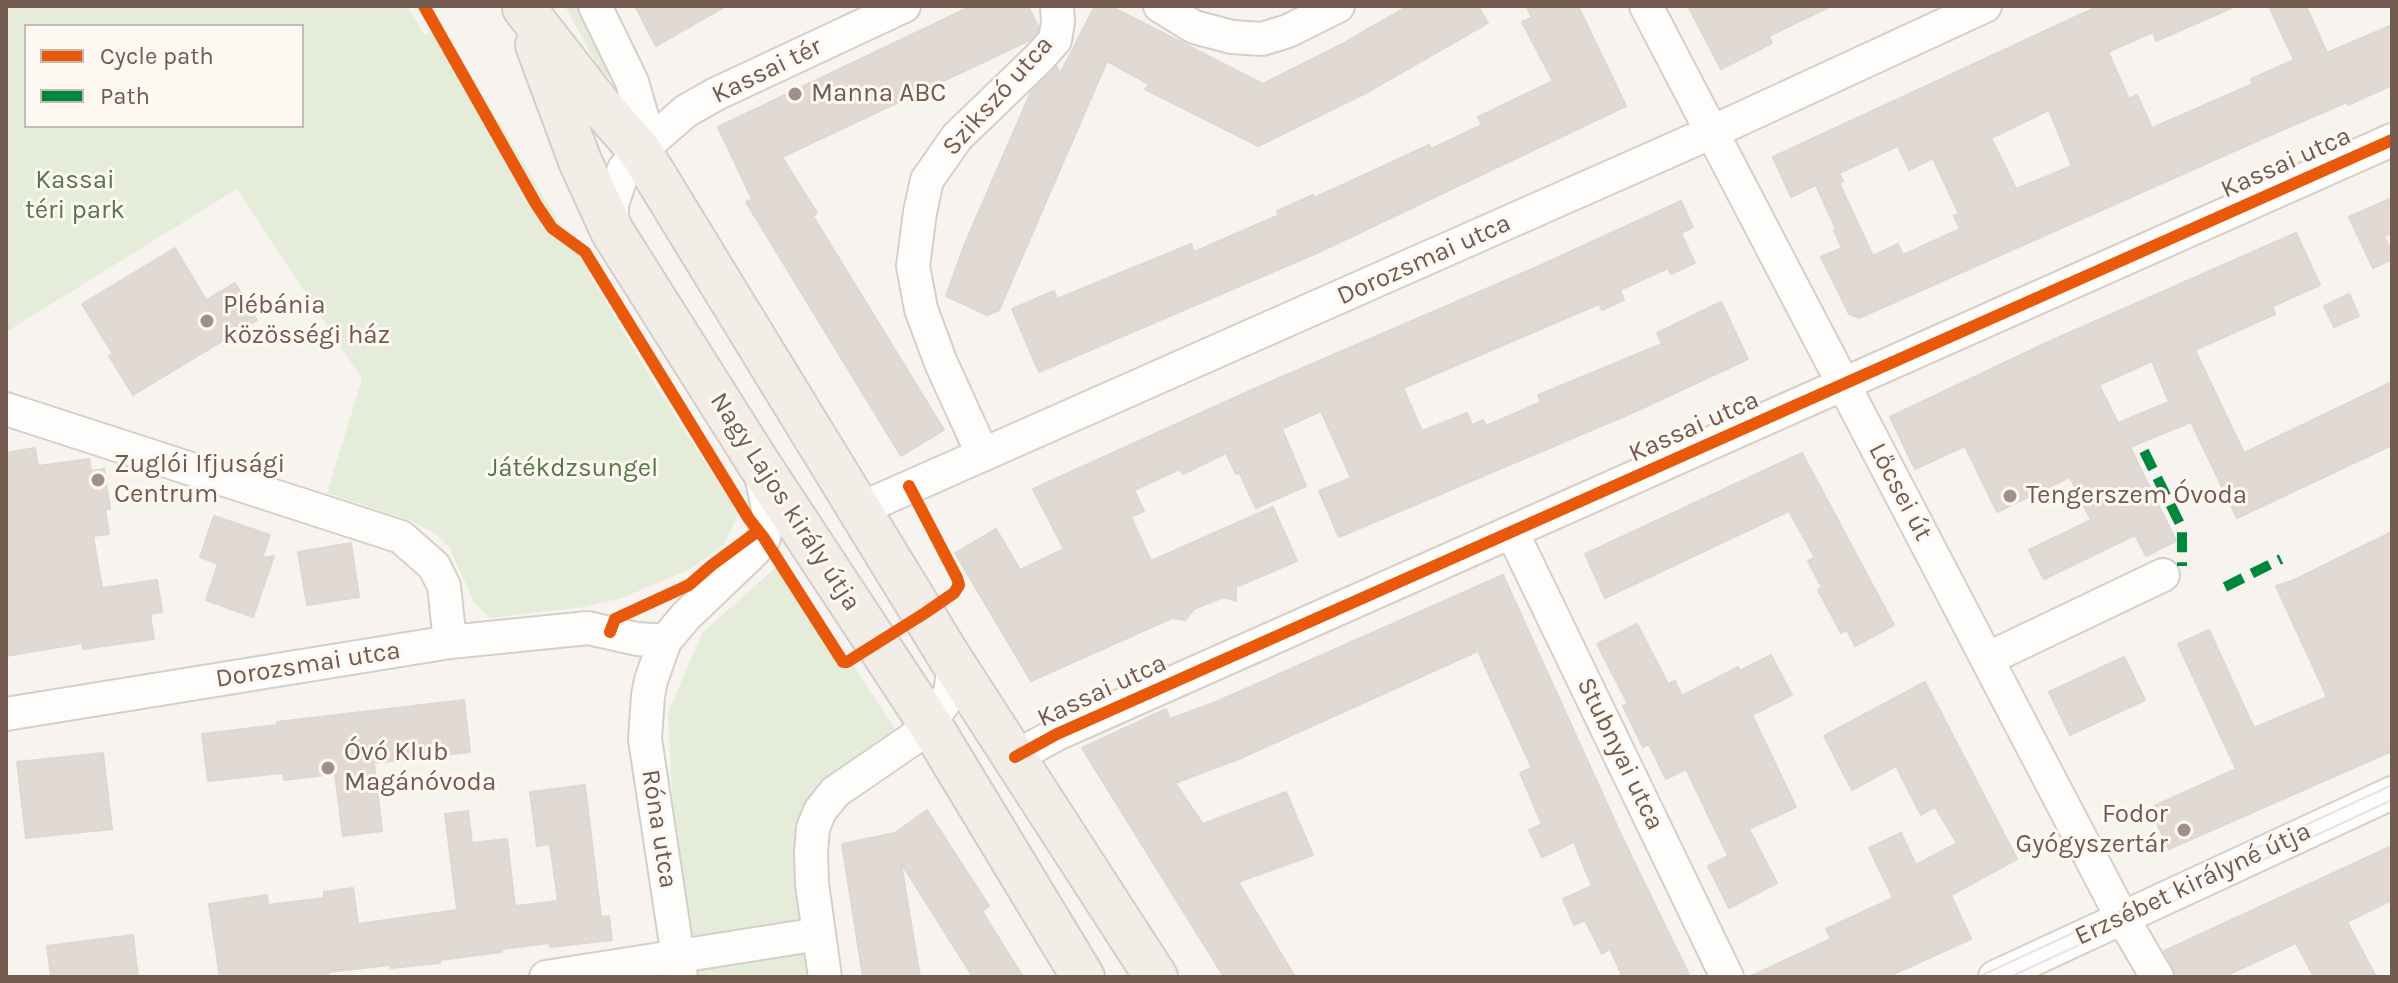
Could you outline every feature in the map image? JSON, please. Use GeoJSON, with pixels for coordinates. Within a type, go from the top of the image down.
{"type":"FeatureCollection","features":[{"type":"Feature","properties":{"kind":"main road","name":"Nagy Lajos király útja"},"geometry":{"type":"LineString","coordinates":[[523,7],[597,102],[640,151],[950,658],[1156,977]]}},
{"type":"Feature","properties":{"kind":"main road","name":"Nagy Lajos király útja"},"geometry":{"type":"LineString","coordinates":[[523,7],[580,161],[612,231],[757,461],[920,732],[951,760],[1083,977]]}},
{"type":"Feature","properties":{"kind":"street"},"geometry":{"type":"LineString","coordinates":[[595,6],[632,82],[643,120],[640,151]]}},
{"type":"Feature","properties":{"kind":"street","name":"Kassai tér"},"geometry":{"type":"LineString","coordinates":[[612,231],[612,204],[624,169],[686,111],[904,6]]}},
{"type":"Feature","properties":{"kind":"street","name":"Szikszó utca"},"geometry":{"type":"LineString","coordinates":[[983,455],[941,363],[921,309],[913,266],[920,212],[927,180],[957,137],[1055,40],[1057,6]]}},
{"type":"Feature","properties":{"kind":"street"},"geometry":{"type":"LineString","coordinates":[[1160,6],[1194,27],[1232,37],[1262,39],[1288,31],[1338,6]]}},
{"type":"Feature","properties":{"kind":"street","name":"Lőcsei út"},"geometry":{"type":"LineString","coordinates":[[1646,6],[2122,917],[2157,977]]}},
{"type":"Feature","properties":{"kind":"street","name":"Dorozsmai utca"},"geometry":{"type":"LineString","coordinates":[[860,509],[1712,132],[1967,10]]}},
{"type":"Feature","properties":{"kind":"street","name":"Kassai utca"},"geometry":{"type":"LineString","coordinates":[[1015,757],[1057,734],[2392,140]]}},
{"type":"Feature","properties":{"kind":"street"},"geometry":{"type":"LineString","coordinates":[[6,409],[401,537],[434,566],[444,586],[450,642]]}},
{"type":"Feature","properties":{"kind":"street"},"geometry":{"type":"LineString","coordinates":[[651,680],[665,641],[764,538],[769,513],[757,461]]}},
{"type":"Feature","properties":{"kind":"street","name":"Stubnyai utca"},"geometry":{"type":"LineString","coordinates":[[1512,532],[1727,977]]}},
{"type":"Feature","properties":{"kind":"street"},"geometry":{"type":"LineString","coordinates":[[1987,659],[2163,575]]}},
{"type":"Feature","properties":{"kind":"street","name":"Dorozsmai utca"},"geometry":{"type":"LineString","coordinates":[[6,714],[450,642],[588,628],[637,639],[665,641]]}},
{"type":"Feature","properties":{"kind":"street"},"geometry":{"type":"LineString","coordinates":[[610,632],[637,659],[651,680]]}},
{"type":"Feature","properties":{"kind":"street"},"geometry":{"type":"LineString","coordinates":[[825,977],[811,853],[813,828],[820,811],[845,783],[920,732],[950,693],[953,672],[950,658]]}},
{"type":"Feature","properties":{"kind":"street","name":"Róna utca"},"geometry":{"type":"LineString","coordinates":[[651,680],[645,739],[680,967]]}},
{"type":"Feature","properties":{"kind":"street","name":"Erzsébet királyné útja"},"geometry":{"type":"LineString","coordinates":[[1995,977],[2392,793]]}},
{"type":"Feature","properties":{"kind":"street"},"geometry":{"type":"LineString","coordinates":[[546,977],[680,967],[819,934]]}},
{"type":"Feature","properties":{"kind":"green space"},"geometry":{"type":"Polygon","coordinates":[[[6,6],[407,6],[425,35],[443,28],[656,386],[738,514],[724,545],[690,569],[622,598],[584,607],[489,618],[474,602],[449,547],[435,534],[412,521],[327,493],[362,379],[237,189],[6,332],[6,6]]]}},
{"type":"Feature","properties":{"kind":"green space"},"geometry":{"type":"Polygon","coordinates":[[[565,6],[578,6],[611,76],[606,77],[599,69],[565,6]]]}},
{"type":"Feature","properties":{"kind":"green space"},"geometry":{"type":"Polygon","coordinates":[[[783,561],[896,730],[826,779],[802,812],[794,852],[812,977],[683,977],[668,713],[702,633],[783,561]]]}},
{"type":"Feature","properties":{"kind":"building"},"geometry":{"type":"Polygon","coordinates":[[[635,6],[726,6],[656,46],[635,6]]]}},
{"type":"Feature","properties":{"kind":"building"},"geometry":{"type":"Polygon","coordinates":[[[972,6],[1028,6],[1038,27],[1037,32],[1030,40],[782,157],[817,213],[813,216],[944,430],[901,456],[746,202],[752,199],[718,127],[972,6]]]}},
{"type":"Feature","properties":{"kind":"building"},"geometry":{"type":"Polygon","coordinates":[[[1095,6],[1110,6],[1263,84],[1408,6],[1478,6],[1488,23],[1368,92],[1258,146],[1145,89],[1149,84],[1107,61],[999,310],[987,315],[946,296],[964,246],[1031,92],[1057,67],[1060,74],[1095,6]]]}},
{"type":"Feature","properties":{"kind":"building"},"geometry":{"type":"Polygon","coordinates":[[[1526,6],[1578,6],[1626,106],[1317,253],[1039,372],[1012,309],[1054,291],[1057,299],[1191,244],[1194,252],[1279,215],[1277,211],[1313,195],[1314,198],[1429,145],[1431,149],[1482,125],[1478,117],[1553,81],[1522,22],[1532,17],[1526,6]]]}},
{"type":"Feature","properties":{"kind":"building"},"geometry":{"type":"Polygon","coordinates":[[[1688,6],[1831,6],[1769,36],[1772,43],[1721,69],[1688,6]]]}},
{"type":"Feature","properties":{"kind":"building"},"geometry":{"type":"Polygon","coordinates":[[[2099,6],[2236,6],[2156,41],[2153,32],[2108,52],[2129,99],[2137,95],[2152,128],[2253,84],[2251,79],[2294,60],[2269,6],[2306,6],[2327,53],[2392,25],[2392,85],[2275,133],[1859,318],[1849,314],[1821,257],[1842,248],[1816,185],[1791,197],[1773,157],[2099,6]],[[2049,110],[1991,138],[2016,189],[2072,166],[2049,110]],[[1898,146],[1839,173],[1843,181],[1839,183],[1873,256],[1898,244],[1903,255],[1960,229],[1954,216],[1959,214],[1933,158],[1909,170],[1898,146]]]}},
{"type":"Feature","properties":{"kind":"building"},"geometry":{"type":"Polygon","coordinates":[[[2392,198],[2392,233],[2384,236],[2392,259],[2373,268],[2349,217],[2392,198]]]}},
{"type":"Feature","properties":{"kind":"building"},"geometry":{"type":"Polygon","coordinates":[[[1681,201],[1693,227],[1681,233],[1695,263],[1671,274],[1668,268],[1620,290],[1624,300],[1602,310],[1599,304],[1403,388],[1422,431],[1467,413],[1472,425],[1483,420],[1486,426],[1541,402],[1538,395],[1662,344],[1657,333],[1721,302],[1748,359],[1632,413],[1339,537],[1319,491],[1351,478],[1321,411],[1282,429],[1306,486],[1256,508],[1226,453],[1183,474],[1180,469],[1134,490],[1144,511],[1131,517],[1151,561],[1273,507],[1297,561],[1236,587],[1236,601],[1224,597],[1194,609],[1185,620],[1172,618],[1031,681],[955,553],[996,529],[1020,570],[1064,549],[1033,489],[1681,201]]]}},
{"type":"Feature","properties":{"kind":"building"},"geometry":{"type":"Polygon","coordinates":[[[2296,233],[2320,285],[2273,306],[2275,314],[2195,350],[2244,453],[2392,382],[2392,445],[2237,518],[2191,422],[2130,447],[2176,541],[2146,556],[2135,535],[2044,579],[2029,550],[2091,520],[2070,477],[1997,512],[1965,446],[1915,469],[1890,417],[2046,343],[2296,233]],[[2152,361],[2099,385],[2118,423],[2169,402],[2152,361]]]}},
{"type":"Feature","properties":{"kind":"building","name":"Plébánia közösségi ház"},"geometry":{"type":"Polygon","coordinates":[[[175,248],[206,300],[235,283],[257,320],[133,395],[109,356],[113,354],[82,304],[175,248]]]}},
{"type":"Feature","properties":{"kind":"building"},"geometry":{"type":"Polygon","coordinates":[[[2349,294],[2359,316],[2334,327],[2324,306],[2349,294]]]}},
{"type":"Feature","properties":{"kind":"building"},"geometry":{"type":"Polygon","coordinates":[[[35,448],[38,466],[89,459],[91,471],[104,469],[110,509],[105,509],[109,534],[93,536],[102,588],[157,580],[162,612],[150,614],[154,639],[83,649],[82,643],[6,656],[6,453],[35,448]]]}},
{"type":"Feature","properties":{"kind":"building"},"geometry":{"type":"Polygon","coordinates":[[[1802,453],[1894,625],[1855,646],[1847,630],[1841,633],[1818,590],[1822,588],[1808,561],[1815,558],[1789,511],[1605,598],[1585,554],[1802,453]]]}},
{"type":"Feature","properties":{"kind":"building"},"geometry":{"type":"Polygon","coordinates":[[[214,516],[270,535],[262,558],[274,556],[253,617],[206,600],[218,564],[200,557],[214,516]]]}},
{"type":"Feature","properties":{"kind":"building"},"geometry":{"type":"Polygon","coordinates":[[[2392,532],[2392,751],[2169,849],[2150,808],[2236,769],[2178,644],[2209,630],[2254,728],[2327,697],[2276,586],[2392,532]]]}},
{"type":"Feature","properties":{"kind":"building"},"geometry":{"type":"Polygon","coordinates":[[[351,543],[359,597],[307,605],[298,552],[351,543]]]}},
{"type":"Feature","properties":{"kind":"building"},"geometry":{"type":"Polygon","coordinates":[[[1503,575],[1623,839],[1690,977],[1623,977],[1610,949],[1602,954],[1585,920],[1574,925],[1563,899],[1592,886],[1574,842],[1542,857],[1529,830],[1542,824],[1520,773],[1532,768],[1478,651],[1241,758],[1175,783],[1203,824],[1286,792],[1313,855],[1238,882],[1295,977],[1224,977],[1082,748],[1166,709],[1170,719],[1216,702],[1503,575]]]}},
{"type":"Feature","properties":{"kind":"building"},"geometry":{"type":"Polygon","coordinates":[[[1637,624],[1668,684],[1675,681],[1682,696],[1738,667],[1740,671],[1771,655],[1792,695],[1752,715],[1796,807],[1749,829],[1777,883],[1729,908],[1708,866],[1728,856],[1686,769],[1666,779],[1649,744],[1643,747],[1623,706],[1628,704],[1597,644],[1637,624]]]}},
{"type":"Feature","properties":{"kind":"building"},"geometry":{"type":"Polygon","coordinates":[[[2124,657],[2145,700],[2070,735],[2049,692],[2124,657]]]}},
{"type":"Feature","properties":{"kind":"building"},"geometry":{"type":"Polygon","coordinates":[[[1925,682],[2017,859],[1951,895],[1971,939],[1887,977],[1749,977],[1831,939],[1826,929],[1893,898],[1869,848],[1901,833],[1916,865],[1957,843],[1935,807],[1921,815],[1896,766],[1852,790],[1824,736],[1925,682]]]}},
{"type":"Feature","properties":{"kind":"building","name":"Óvó Klub Magánóvoda"},"geometry":{"type":"Polygon","coordinates":[[[464,700],[470,752],[374,763],[382,831],[343,836],[335,774],[284,780],[283,773],[208,781],[202,734],[464,700]]]}},
{"type":"Feature","properties":{"kind":"building"},"geometry":{"type":"Polygon","coordinates":[[[103,753],[112,829],[26,838],[17,762],[103,753]]]}},
{"type":"Feature","properties":{"kind":"building"},"geometry":{"type":"Polygon","coordinates":[[[585,785],[601,917],[609,916],[612,940],[502,949],[502,952],[440,960],[440,963],[328,972],[329,977],[220,977],[209,904],[267,895],[268,905],[324,898],[324,892],[353,888],[358,924],[457,910],[445,814],[468,811],[472,843],[507,839],[515,906],[558,901],[550,844],[537,846],[530,792],[585,785]]]}},
{"type":"Feature","properties":{"kind":"building"},"geometry":{"type":"Polygon","coordinates":[[[927,810],[989,906],[982,911],[1023,977],[973,977],[901,863],[920,977],[863,977],[842,844],[895,833],[927,810]]]}},
{"type":"Feature","properties":{"kind":"building"},"geometry":{"type":"Polygon","coordinates":[[[2392,846],[2392,900],[2347,922],[2376,977],[2314,977],[2296,943],[2223,977],[2176,977],[2164,951],[2392,846]]]}},
{"type":"Feature","properties":{"kind":"building"},"geometry":{"type":"Polygon","coordinates":[[[133,935],[138,977],[51,977],[47,946],[133,935]]]}},
{"type":"Feature","properties":{"kind":"tram line"},"geometry":{"type":"LineString","coordinates":[[1978,977],[2392,785]]}},
{"type":"Feature","properties":{"kind":"tram line"},"geometry":{"type":"LineString","coordinates":[[2010,977],[2392,800]]}},
{"type":"Feature","properties":{"kind":"marked path"},"geometry":{"type":"LineString","coordinates":[[2144,451],[2182,528],[2182,566]]}},
{"type":"Feature","properties":{"kind":"marked path"},"geometry":{"type":"LineString","coordinates":[[2225,587],[2281,559]]}},
{"type":"Feature","properties":{"kind":"cycle path"},"geometry":{"type":"LineString","coordinates":[[424,6],[536,204],[552,228],[585,252],[749,519],[843,662],[925,613],[954,593],[959,585],[909,486]]}},
{"type":"Feature","properties":{"kind":"cycle path"},"geometry":{"type":"LineString","coordinates":[[1015,757],[1057,734],[2392,140]]}},
{"type":"Feature","properties":{"kind":"cycle path"},"geometry":{"type":"LineString","coordinates":[[610,632],[615,619],[689,585],[758,531]]}},
{"type":"Feature","properties":{"kind":"place","name":"Manna ABC"},"geometry":{"type":"Point","coordinates":[795,94]}},
{"type":"Feature","properties":{"kind":"place","name":"Plébánia közösségi ház"},"geometry":{"type":"Point","coordinates":[207,321]}},
{"type":"Feature","properties":{"kind":"place","name":"Zuglói Ifjusági Centrum"},"geometry":{"type":"Point","coordinates":[98,480]}},
{"type":"Feature","properties":{"kind":"place","name":"Tengerszem Óvoda"},"geometry":{"type":"Point","coordinates":[2010,496]}},
{"type":"Feature","properties":{"kind":"place","name":"Óvó Klub Magánóvoda"},"geometry":{"type":"Point","coordinates":[328,768]}},
{"type":"Feature","properties":{"kind":"place","name":"Fodor Gyógyszertár"},"geometry":{"type":"Point","coordinates":[2184,830]}},
{"type":"Feature","properties":{"kind":"park label","name":"Kassai téri park"},"geometry":{"type":"Point","coordinates":[75,196]}},
{"type":"Feature","properties":{"kind":"park label","name":"Játékdzsungel"},"geometry":{"type":"Point","coordinates":[573,469]}}]}
